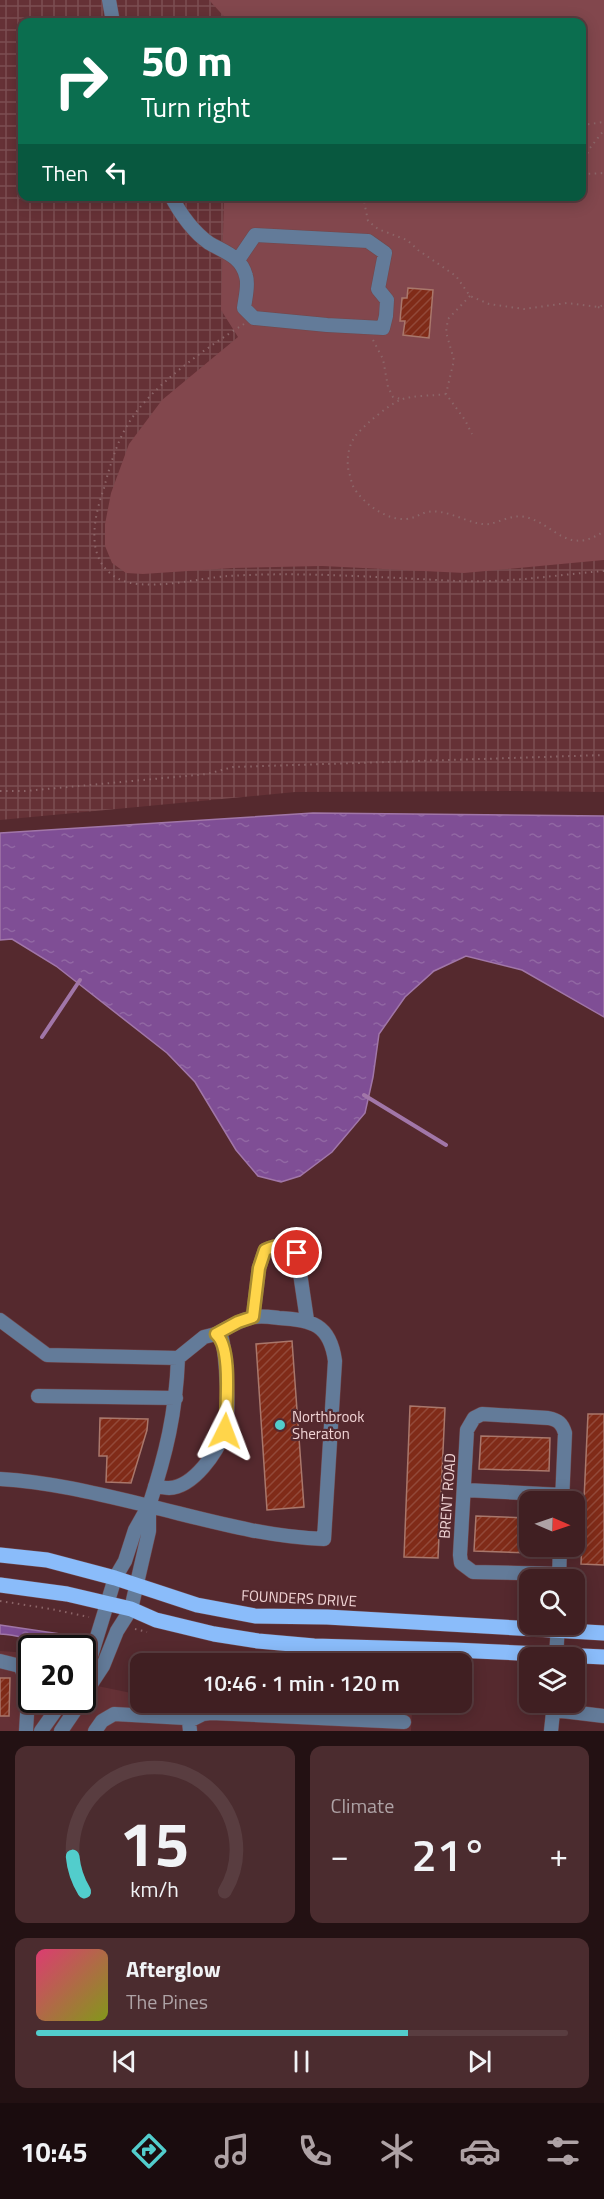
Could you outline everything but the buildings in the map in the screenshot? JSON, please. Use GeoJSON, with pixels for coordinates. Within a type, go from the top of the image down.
{"type":"FeatureCollection","features":[{"type":"Feature","properties":{"kind":"main road","name":"FOUNDERS DRIVE"},"geometry":{"type":"LineString","coordinates":[[0,1555],[47,1560],[115,1578],[197,1605],[255,1616],[519,1625]]}},
{"type":"Feature","properties":{"kind":"main road"},"geometry":{"type":"LineString","coordinates":[[0,1585],[67,1593],[131,1609],[156,1620],[214,1634],[258,1641],[314,1647],[519,1654]]}},
{"type":"Feature","properties":{"kind":"main road","name":"FOUNDERS DRIVE"},"geometry":{"type":"LineString","coordinates":[[585,1631],[604,1633]]}},
{"type":"Feature","properties":{"kind":"main road"},"geometry":{"type":"LineString","coordinates":[[585,1657],[604,1657]]}},
{"type":"Feature","properties":{"kind":"street"},"geometry":{"type":"LineString","coordinates":[[108,0],[111,18]]}},
{"type":"Feature","properties":{"kind":"street"},"geometry":{"type":"LineString","coordinates":[[174,201],[182,218],[210,243],[238,260],[247,277],[244,308],[254,318],[383,328],[387,300],[378,288],[384,253],[368,241],[255,235],[238,260]]}},
{"type":"Feature","properties":{"kind":"street"},"geometry":{"type":"LineString","coordinates":[[253,1317],[259,1268],[265,1250],[274,1246],[291,1247],[297,1253],[307,1320]]}},
{"type":"Feature","properties":{"kind":"street"},"geometry":{"type":"LineString","coordinates":[[0,1320],[47,1355],[178,1358],[204,1337],[253,1317],[307,1320],[327,1335],[333,1345],[335,1361],[324,1539],[299,1538],[248,1530],[74,1487],[0,1479]]}},
{"type":"Feature","properties":{"kind":"street"},"geometry":{"type":"LineString","coordinates":[[155,1486],[170,1488],[185,1483],[198,1472],[214,1451],[225,1431],[225,1351],[222,1339],[216,1334]]}},
{"type":"Feature","properties":{"kind":"street"},"geometry":{"type":"LineString","coordinates":[[96,1640],[115,1578],[126,1561],[135,1530],[149,1506],[168,1445],[176,1398],[178,1358]]}},
{"type":"Feature","properties":{"kind":"street"},"geometry":{"type":"LineString","coordinates":[[38,1396],[176,1398]]}},
{"type":"Feature","properties":{"kind":"street","name":"BRENT ROAD"},"geometry":{"type":"LineString","coordinates":[[519,1575],[473,1572],[461,1563],[459,1555],[465,1490],[467,1430],[474,1418],[482,1414],[556,1419],[562,1424],[565,1432],[562,1491]]}},
{"type":"Feature","properties":{"kind":"street"},"geometry":{"type":"LineString","coordinates":[[465,1490],[519,1494]]}},
{"type":"Feature","properties":{"kind":"street"},"geometry":{"type":"LineString","coordinates":[[96,1677],[117,1631],[131,1609],[149,1531],[149,1506]]}},
{"type":"Feature","properties":{"kind":"street"},"geometry":{"type":"LineString","coordinates":[[0,1661],[20,1666],[26,1677],[26,1731]]}},
{"type":"Feature","properties":{"kind":"street"},"geometry":{"type":"LineString","coordinates":[[585,1712],[604,1716]]}},
{"type":"Feature","properties":{"kind":"street"},"geometry":{"type":"LineString","coordinates":[[40,1731],[53,1713]]}},
{"type":"Feature","properties":{"kind":"street"},"geometry":{"type":"LineString","coordinates":[[61,1731],[73,1713]]}},
{"type":"Feature","properties":{"kind":"street"},"geometry":{"type":"LineString","coordinates":[[95,1731],[102,1721],[114,1714],[185,1718],[190,1726],[203,1714],[211,1713],[404,1722]]}},
{"type":"Feature","properties":{"kind":"street"},"geometry":{"type":"LineString","coordinates":[[551,1731],[553,1713]]}},
{"type":"Feature","properties":{"kind":"path"},"geometry":{"type":"LineString","coordinates":[[586,124],[604,122]]}},
{"type":"Feature","properties":{"kind":"path"},"geometry":{"type":"LineString","coordinates":[[586,156],[590,147],[604,130]]}},
{"type":"Feature","properties":{"kind":"path"},"geometry":{"type":"LineString","coordinates":[[586,174],[604,173]]}},
{"type":"Feature","properties":{"kind":"path"},"geometry":{"type":"LineString","coordinates":[[364,201],[368,221],[378,229],[407,240],[456,276],[470,296],[489,304],[524,309],[567,303],[604,307]]}},
{"type":"Feature","properties":{"kind":"path"},"geometry":{"type":"LineString","coordinates":[[470,296],[448,319],[446,332],[454,360],[446,394],[472,434]]}},
{"type":"Feature","properties":{"kind":"path"},"geometry":{"type":"LineString","coordinates":[[254,318],[219,340],[156,391],[128,424],[113,456],[94,525],[95,548],[100,562],[114,576],[128,583],[155,584],[230,576],[285,575],[482,582],[604,571]]}},
{"type":"Feature","properties":{"kind":"path"},"geometry":{"type":"LineString","coordinates":[[367,327],[383,359],[388,387],[393,397],[401,399],[446,394]]}},
{"type":"Feature","properties":{"kind":"path"},"geometry":{"type":"LineString","coordinates":[[401,399],[355,436],[348,453],[348,469],[354,487],[365,501],[380,512],[394,518],[406,519],[432,510],[488,524],[522,516],[534,519],[567,539],[582,540],[598,536],[604,531]]}},
{"type":"Feature","properties":{"kind":"path"},"geometry":{"type":"LineString","coordinates":[[0,791],[25,791],[207,774],[233,767],[604,755]]}},
{"type":"Feature","properties":{"kind":"shaded area"},"geometry":{"type":"Polygon","coordinates":[[[0,0],[604,0],[604,792],[295,792],[0,820],[0,0]]]}},
{"type":"Feature","properties":{"kind":"shaded area"},"geometry":{"type":"Polygon","coordinates":[[[209,0],[604,0],[604,560],[464,573],[322,566],[233,568],[143,574],[126,573],[112,563],[105,546],[105,524],[111,493],[129,444],[162,400],[238,337],[221,310],[224,201],[586,201],[586,18],[225,18],[209,0]]]}},
{"type":"Feature","properties":{"kind":"shaded area"},"geometry":{"type":"Polygon","coordinates":[[[0,1651],[18,1652],[18,1713],[96,1713],[96,1686],[130,1693],[130,1713],[412,1713],[411,1731],[0,1731],[0,1651]]]}},
{"type":"Feature","properties":{"kind":"water"},"geometry":{"type":"Polygon","coordinates":[[[313,813],[604,816],[604,1017],[522,970],[466,956],[434,971],[405,997],[379,1034],[365,1113],[332,1152],[300,1176],[281,1182],[258,1176],[236,1150],[195,1082],[167,1053],[56,966],[12,939],[0,940],[0,833],[313,813]]]}},
{"type":"Feature","properties":{"kind":"water"},"geometry":{"type":"Polygon","coordinates":[[[0,1625],[67,1635],[18,1635],[18,1637],[0,1634],[0,1625]]]}},
{"type":"Feature","properties":{"kind":"waterway"},"geometry":{"type":"LineString","coordinates":[[42,1037],[80,980]]}},
{"type":"Feature","properties":{"kind":"waterway"},"geometry":{"type":"LineString","coordinates":[[364,1095],[446,1145]]}},
{"type":"Feature","properties":{"kind":"place","name":"Northbrook Sheraton"},"geometry":{"type":"Point","coordinates":[280,1425]}},
{"type":"Feature","properties":{"kind":"route"},"geometry":{"type":"LineString","coordinates":[[225,1431],[225,1351],[222,1339],[216,1334],[253,1317],[259,1268],[265,1250],[274,1246],[291,1247],[297,1253]]}}]}
